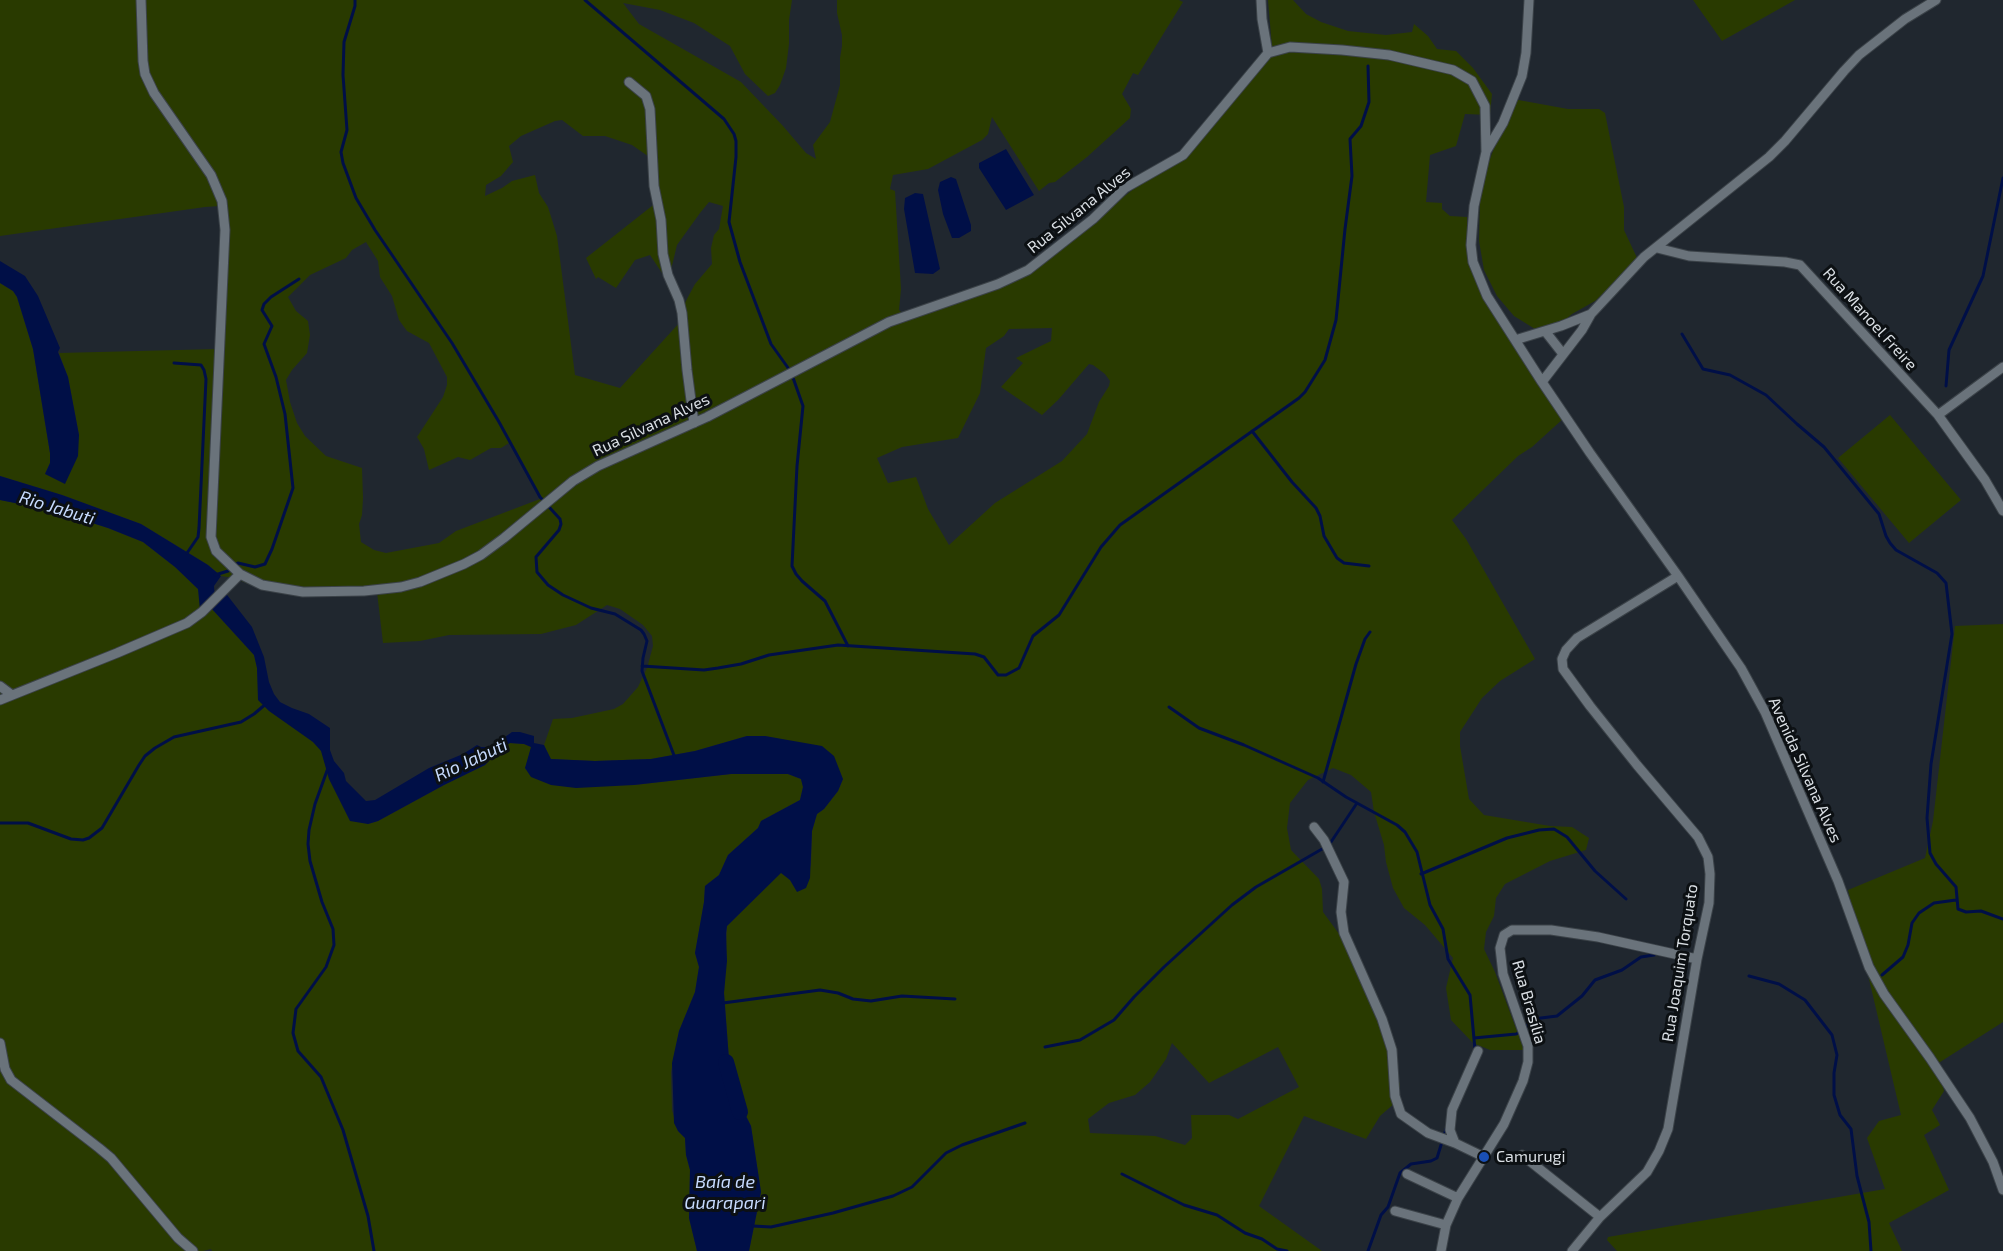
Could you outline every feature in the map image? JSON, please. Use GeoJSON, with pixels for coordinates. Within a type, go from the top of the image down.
{"type":"FeatureCollection","features":[{"type":"Feature","properties":{"kind":"street"},"geometry":{"type":"LineString","coordinates":[[0,700],[195,618],[240,574],[216,551],[211,537],[225,230],[222,201],[211,175],[154,93],[145,74],[141,0]]}},
{"type":"Feature","properties":{"kind":"street"},"geometry":{"type":"LineString","coordinates":[[1261,0],[1268,53],[1290,47],[1389,55],[1453,70],[1472,81],[1485,106],[1486,152],[1473,216],[1471,245],[1473,262],[1487,296],[1542,382],[1591,314],[1644,257],[1769,157],[1859,55],[1898,24],[1936,0]]}},
{"type":"Feature","properties":{"kind":"street"},"geometry":{"type":"LineString","coordinates":[[1486,152],[1503,123],[1522,76],[1526,53],[1529,0]]}},
{"type":"Feature","properties":{"kind":"street","name":"Rua Silvana Alves"},"geometry":{"type":"LineString","coordinates":[[240,574],[262,585],[309,592],[364,591],[401,587],[442,574],[481,555],[520,526],[573,481],[598,466],[694,423],[888,322],[998,284],[1028,270],[1093,219],[1125,188],[1183,154],[1268,53]]}},
{"type":"Feature","properties":{"kind":"street"},"geometry":{"type":"LineString","coordinates":[[629,82],[646,96],[650,109],[654,186],[661,220],[663,254],[682,313],[694,423]]}},
{"type":"Feature","properties":{"kind":"street","name":"Rua Manoel Freire"},"geometry":{"type":"LineString","coordinates":[[1656,248],[1689,256],[1800,265],[1938,415],[1985,480],[2003,511]]}},
{"type":"Feature","properties":{"kind":"street"},"geometry":{"type":"LineString","coordinates":[[1515,340],[1591,314]]}},
{"type":"Feature","properties":{"kind":"street"},"geometry":{"type":"LineString","coordinates":[[1545,331],[1563,354]]}},
{"type":"Feature","properties":{"kind":"street"},"geometry":{"type":"LineString","coordinates":[[1938,415],[2003,367]]}},
{"type":"Feature","properties":{"kind":"street","name":"Avenida Silvana Alves"},"geometry":{"type":"LineString","coordinates":[[1542,382],[1742,668],[1765,712],[1838,881],[1869,967],[1884,994],[1970,1118],[1993,1162],[2003,1190]]}},
{"type":"Feature","properties":{"kind":"street","name":"Rua Joaquim Torquato"},"geometry":{"type":"LineString","coordinates":[[1572,1251],[1600,1217],[1647,1172],[1668,1129],[1697,959],[1709,903],[1708,857],[1698,837],[1590,706],[1563,669],[1562,659],[1566,650],[1577,638],[1678,576]]}},
{"type":"Feature","properties":{"kind":"street"},"geometry":{"type":"LineString","coordinates":[[0,686],[12,695]]}},
{"type":"Feature","properties":{"kind":"street"},"geometry":{"type":"LineString","coordinates":[[1314,827],[1328,848],[1344,882],[1341,912],[1344,933],[1382,1019],[1392,1050],[1395,1096],[1401,1114],[1428,1133],[1484,1157]]}},
{"type":"Feature","properties":{"kind":"street","name":"Rua Brasília"},"geometry":{"type":"LineString","coordinates":[[1441,1251],[1446,1225],[1458,1198],[1504,1124],[1523,1081],[1528,1062],[1528,1046],[1503,974],[1500,948],[1504,935],[1512,930],[1551,930],[1598,937],[1697,959]]}},
{"type":"Feature","properties":{"kind":"street"},"geometry":{"type":"LineString","coordinates":[[0,1043],[5,1069],[11,1080],[111,1158],[178,1238],[193,1251]]}},
{"type":"Feature","properties":{"kind":"street"},"geometry":{"type":"LineString","coordinates":[[1455,1143],[1450,1130],[1452,1110],[1478,1051]]}},
{"type":"Feature","properties":{"kind":"street"},"geometry":{"type":"LineString","coordinates":[[1522,1155],[1600,1217]]}},
{"type":"Feature","properties":{"kind":"street"},"geometry":{"type":"LineString","coordinates":[[1407,1174],[1458,1198]]}},
{"type":"Feature","properties":{"kind":"street"},"geometry":{"type":"LineString","coordinates":[[1395,1211],[1446,1225]]}},
{"type":"Feature","properties":{"kind":"green space"},"geometry":{"type":"Polygon","coordinates":[[[0,0],[792,0],[786,68],[775,93],[768,96],[745,74],[730,46],[694,23],[660,10],[623,3],[639,24],[741,82],[806,153],[816,159],[813,145],[830,122],[840,85],[842,35],[837,13],[837,0],[1179,0],[1183,2],[1138,75],[1133,73],[1122,94],[1131,109],[1130,118],[1055,182],[1049,183],[1039,191],[992,117],[988,134],[982,140],[928,169],[893,175],[890,189],[895,191],[901,289],[899,310],[903,314],[999,285],[1047,257],[1205,133],[1257,59],[1272,47],[1268,0],[1293,0],[1306,14],[1348,31],[1386,35],[1412,32],[1414,24],[1428,36],[1437,49],[1456,51],[1473,68],[1492,94],[1490,115],[1465,114],[1456,146],[1430,155],[1426,202],[1442,203],[1442,209],[1450,216],[1467,217],[1468,248],[1474,277],[1495,316],[1564,418],[1532,447],[1518,456],[1452,520],[1466,539],[1535,659],[1500,681],[1482,698],[1460,732],[1460,746],[1469,799],[1484,815],[1550,826],[1572,827],[1589,838],[1586,850],[1550,861],[1505,884],[1496,898],[1494,916],[1486,932],[1484,949],[1524,1050],[1490,1050],[1473,1043],[1451,1020],[1446,988],[1453,958],[1425,925],[1404,908],[1393,888],[1371,792],[1351,775],[1333,768],[1308,780],[1290,803],[1287,828],[1291,850],[1319,879],[1323,912],[1342,938],[1383,1030],[1388,1055],[1395,1066],[1400,1085],[1400,1095],[1396,1102],[1380,1116],[1366,1139],[1304,1116],[1259,1206],[1322,1251],[749,1251],[761,1192],[751,1126],[731,1086],[724,993],[727,926],[781,872],[797,891],[811,865],[812,831],[817,814],[838,791],[843,779],[793,742],[765,736],[747,736],[695,751],[651,759],[595,761],[550,759],[544,745],[553,719],[572,718],[614,709],[623,704],[638,687],[647,668],[653,646],[652,636],[643,625],[620,609],[607,605],[576,625],[541,634],[449,635],[420,641],[383,643],[377,592],[260,589],[234,578],[221,576],[208,565],[141,524],[62,495],[0,476],[0,283],[13,291],[17,297],[33,349],[50,453],[50,463],[45,474],[79,435],[68,377],[59,353],[217,349],[225,214],[220,206],[205,207],[0,236],[0,0]],[[562,120],[521,136],[509,146],[513,162],[501,176],[486,185],[485,196],[512,181],[535,175],[539,193],[548,207],[557,236],[575,375],[620,388],[681,321],[681,311],[695,284],[712,264],[711,248],[714,235],[719,229],[723,206],[709,202],[700,213],[677,245],[668,282],[650,255],[635,260],[616,288],[598,277],[596,279],[586,258],[657,202],[655,161],[632,145],[605,136],[583,136],[562,120]],[[366,242],[352,250],[346,258],[310,275],[288,297],[296,311],[308,321],[310,335],[307,353],[286,380],[297,423],[305,436],[326,456],[362,468],[363,498],[359,524],[361,542],[374,550],[386,553],[439,543],[456,531],[540,499],[509,443],[501,448],[491,448],[470,460],[458,457],[429,470],[424,449],[417,437],[443,397],[447,377],[429,343],[407,331],[399,320],[392,296],[380,277],[378,261],[366,242]],[[1052,328],[1009,329],[1004,336],[986,348],[980,393],[958,438],[902,447],[877,458],[888,483],[916,477],[928,509],[949,545],[995,503],[1062,461],[1087,434],[1099,402],[1109,386],[1110,381],[1105,374],[1089,364],[1042,415],[1001,387],[1023,363],[1016,358],[1051,341],[1052,328]],[[1172,1043],[1166,1059],[1150,1082],[1135,1095],[1109,1103],[1088,1119],[1090,1133],[1155,1136],[1185,1145],[1192,1138],[1191,1115],[1229,1115],[1238,1119],[1299,1087],[1278,1047],[1209,1083],[1172,1043]]]}},
{"type":"Feature","properties":{"kind":"green space"},"geometry":{"type":"Polygon","coordinates":[[[1693,0],[1795,0],[1722,41],[1693,0]]]}},
{"type":"Feature","properties":{"kind":"green space"},"geometry":{"type":"Polygon","coordinates":[[[1513,99],[1568,109],[1599,109],[1605,113],[1624,207],[1624,230],[1638,260],[1595,301],[1572,314],[1554,329],[1535,329],[1514,316],[1497,296],[1484,270],[1479,241],[1480,201],[1488,164],[1513,99]]]}},
{"type":"Feature","properties":{"kind":"green space"},"geometry":{"type":"Polygon","coordinates":[[[1890,415],[1961,500],[1909,543],[1838,458],[1890,415]]]}},
{"type":"Feature","properties":{"kind":"green space"},"geometry":{"type":"Polygon","coordinates":[[[0,500],[54,510],[143,542],[198,589],[215,599],[212,609],[254,655],[259,700],[322,751],[329,779],[368,824],[378,821],[485,765],[500,749],[510,743],[532,747],[525,769],[634,785],[731,774],[788,774],[801,779],[803,787],[800,800],[761,821],[758,828],[728,855],[719,875],[705,886],[695,953],[699,967],[695,992],[679,1031],[671,1072],[672,1110],[678,1131],[685,1138],[690,1170],[689,1218],[697,1251],[212,1251],[211,1249],[203,1251],[0,1251],[0,500]]]}},
{"type":"Feature","properties":{"kind":"green space"},"geometry":{"type":"Polygon","coordinates":[[[2003,624],[2003,1022],[1937,1064],[1944,1091],[1932,1110],[1940,1125],[1924,1135],[1949,1190],[1889,1223],[1902,1251],[1617,1251],[1607,1240],[1608,1237],[1885,1189],[1867,1138],[1879,1121],[1901,1115],[1848,890],[1925,858],[1933,821],[1955,626],[2003,624]]]}},
{"type":"Feature","properties":{"kind":"water"},"geometry":{"type":"Polygon","coordinates":[[[1006,149],[1034,195],[1006,210],[979,168],[979,163],[1006,149]]]}},
{"type":"Feature","properties":{"kind":"water"},"geometry":{"type":"Polygon","coordinates":[[[951,177],[956,179],[971,225],[971,231],[959,238],[952,238],[943,214],[938,190],[940,182],[951,177]]]}},
{"type":"Feature","properties":{"kind":"water"},"geometry":{"type":"Polygon","coordinates":[[[915,193],[923,194],[940,269],[933,274],[915,273],[904,209],[905,198],[915,193]]]}},
{"type":"Feature","properties":{"kind":"water"},"geometry":{"type":"Polygon","coordinates":[[[0,261],[25,276],[38,296],[60,348],[58,352],[68,377],[79,435],[78,456],[65,484],[45,474],[50,463],[50,453],[33,349],[17,297],[13,291],[0,283],[0,261]]]}},
{"type":"Feature","properties":{"kind":"water","name":"Baía de Guarapari"},"geometry":{"type":"Polygon","coordinates":[[[0,476],[62,495],[141,524],[208,565],[221,576],[214,586],[215,598],[224,591],[252,627],[264,657],[274,694],[280,702],[309,714],[330,728],[330,750],[334,761],[344,773],[346,781],[366,801],[375,800],[429,768],[463,754],[477,745],[491,747],[512,732],[534,736],[534,743],[544,745],[551,759],[595,761],[651,759],[695,751],[747,736],[765,736],[822,746],[834,756],[843,779],[838,791],[817,814],[812,831],[810,878],[806,888],[797,892],[790,880],[781,873],[727,926],[724,993],[731,1086],[751,1126],[761,1192],[749,1251],[697,1251],[689,1218],[690,1170],[685,1138],[674,1123],[672,1063],[679,1031],[695,992],[699,967],[695,953],[705,886],[719,875],[728,855],[758,828],[761,821],[800,800],[803,787],[801,779],[788,774],[731,774],[634,785],[576,788],[551,785],[531,777],[525,768],[531,747],[510,743],[500,749],[485,765],[378,821],[368,824],[350,821],[329,779],[321,751],[313,742],[269,711],[258,700],[257,668],[254,655],[212,609],[214,599],[200,610],[198,589],[143,542],[54,511],[0,500],[0,476]]]}},
{"type":"Feature","properties":{"kind":"waterway"},"geometry":{"type":"LineString","coordinates":[[355,0],[344,42],[343,75],[347,130],[341,152],[356,198],[375,230],[452,343],[540,497],[560,519],[559,530],[536,557],[537,572],[548,585],[563,595],[591,608],[615,614],[644,634],[647,641],[642,671],[675,758]]}},
{"type":"Feature","properties":{"kind":"waterway"},"geometry":{"type":"LineString","coordinates":[[585,0],[724,119],[734,134],[736,157],[729,222],[740,262],[771,344],[791,372],[803,406],[797,466],[792,566],[802,581],[825,601],[848,646]]}},
{"type":"Feature","properties":{"kind":"waterway"},"geometry":{"type":"LineString","coordinates":[[642,666],[704,670],[741,664],[769,655],[838,645],[975,654],[984,657],[998,675],[1006,675],[1019,668],[1033,636],[1059,615],[1101,547],[1120,525],[1299,398],[1325,360],[1336,320],[1352,176],[1350,139],[1361,126],[1369,102],[1368,66]]}},
{"type":"Feature","properties":{"kind":"waterway"},"geometry":{"type":"LineString","coordinates":[[1946,386],[1949,350],[1983,276],[2003,178]]}},
{"type":"Feature","properties":{"kind":"waterway"},"geometry":{"type":"LineString","coordinates":[[215,575],[228,571],[238,563],[255,567],[265,564],[293,488],[285,414],[276,377],[264,344],[272,326],[262,310],[271,297],[299,279]]}},
{"type":"Feature","properties":{"kind":"waterway"},"geometry":{"type":"LineString","coordinates":[[1682,334],[1703,369],[1730,375],[1766,395],[1824,447],[1879,514],[1886,536],[1896,550],[1937,573],[1946,583],[1952,634],[1931,764],[1927,818],[1930,853],[1936,864],[1956,887],[1958,909],[1966,912],[1981,911],[2003,919]]}},
{"type":"Feature","properties":{"kind":"waterway"},"geometry":{"type":"LineString","coordinates":[[174,363],[201,365],[206,379],[199,528],[198,537],[187,553]]}},
{"type":"Feature","properties":{"kind":"waterway"},"geometry":{"type":"LineString","coordinates":[[1252,431],[1292,482],[1316,508],[1324,536],[1337,558],[1344,563],[1369,566]]}},
{"type":"Feature","properties":{"kind":"waterway"},"geometry":{"type":"LineString","coordinates":[[1323,782],[1356,664],[1370,632]]}},
{"type":"Feature","properties":{"kind":"waterway"},"geometry":{"type":"LineString","coordinates":[[0,823],[28,823],[71,839],[89,838],[102,828],[139,765],[155,748],[174,737],[241,722],[267,703]]}},
{"type":"Feature","properties":{"kind":"waterway"},"geometry":{"type":"LineString","coordinates":[[1169,707],[1199,728],[1318,778],[1405,832],[1417,852],[1430,905],[1443,929],[1448,959],[1470,995],[1475,1050]]}},
{"type":"Feature","properties":{"kind":"waterway"},"geometry":{"type":"LineString","coordinates":[[328,768],[315,804],[308,844],[310,861],[322,902],[333,929],[334,945],[326,967],[296,1009],[293,1033],[298,1051],[321,1077],[343,1130],[368,1216],[374,1251]]}},
{"type":"Feature","properties":{"kind":"waterway"},"geometry":{"type":"LineString","coordinates":[[1045,1047],[1080,1040],[1114,1020],[1164,967],[1232,905],[1256,887],[1329,845],[1357,803]]}},
{"type":"Feature","properties":{"kind":"waterway"},"geometry":{"type":"LineString","coordinates":[[1421,874],[1507,838],[1539,830],[1554,829],[1567,837],[1595,871],[1626,899]]}},
{"type":"Feature","properties":{"kind":"waterway"},"geometry":{"type":"LineString","coordinates":[[1882,975],[1903,957],[1912,923],[1919,913],[1934,903],[1956,900]]}},
{"type":"Feature","properties":{"kind":"waterway"},"geometry":{"type":"LineString","coordinates":[[1474,1038],[1516,1034],[1533,1019],[1557,1016],[1582,996],[1595,980],[1622,970],[1641,957],[1654,955]]}},
{"type":"Feature","properties":{"kind":"waterway"},"geometry":{"type":"LineString","coordinates":[[1749,976],[1779,984],[1805,1000],[1832,1035],[1837,1055],[1834,1095],[1840,1115],[1851,1129],[1857,1176],[1869,1222],[1871,1251]]}},
{"type":"Feature","properties":{"kind":"waterway"},"geometry":{"type":"LineString","coordinates":[[723,1003],[820,990],[838,993],[853,999],[871,1001],[902,996],[955,999]]}},
{"type":"Feature","properties":{"kind":"waterway","name":"Rio Jabuti"},"geometry":{"type":"LineString","coordinates":[[726,1062],[740,1112]]}},
{"type":"Feature","properties":{"kind":"waterway"},"geometry":{"type":"LineString","coordinates":[[753,1226],[771,1227],[893,1196],[912,1187],[946,1153],[1025,1123]]}},
{"type":"Feature","properties":{"kind":"waterway"},"geometry":{"type":"LineString","coordinates":[[1368,1251],[1381,1215],[1388,1207],[1400,1173],[1411,1164],[1437,1158],[1446,1129]]}},
{"type":"Feature","properties":{"kind":"waterway"},"geometry":{"type":"LineString","coordinates":[[1122,1174],[1184,1205],[1217,1215],[1245,1233],[1262,1239],[1277,1249],[1287,1251]]}},
{"type":"Feature","properties":{"kind":"place","name":"Camurugi"},"geometry":{"type":"Point","coordinates":[1484,1157]}}]}
